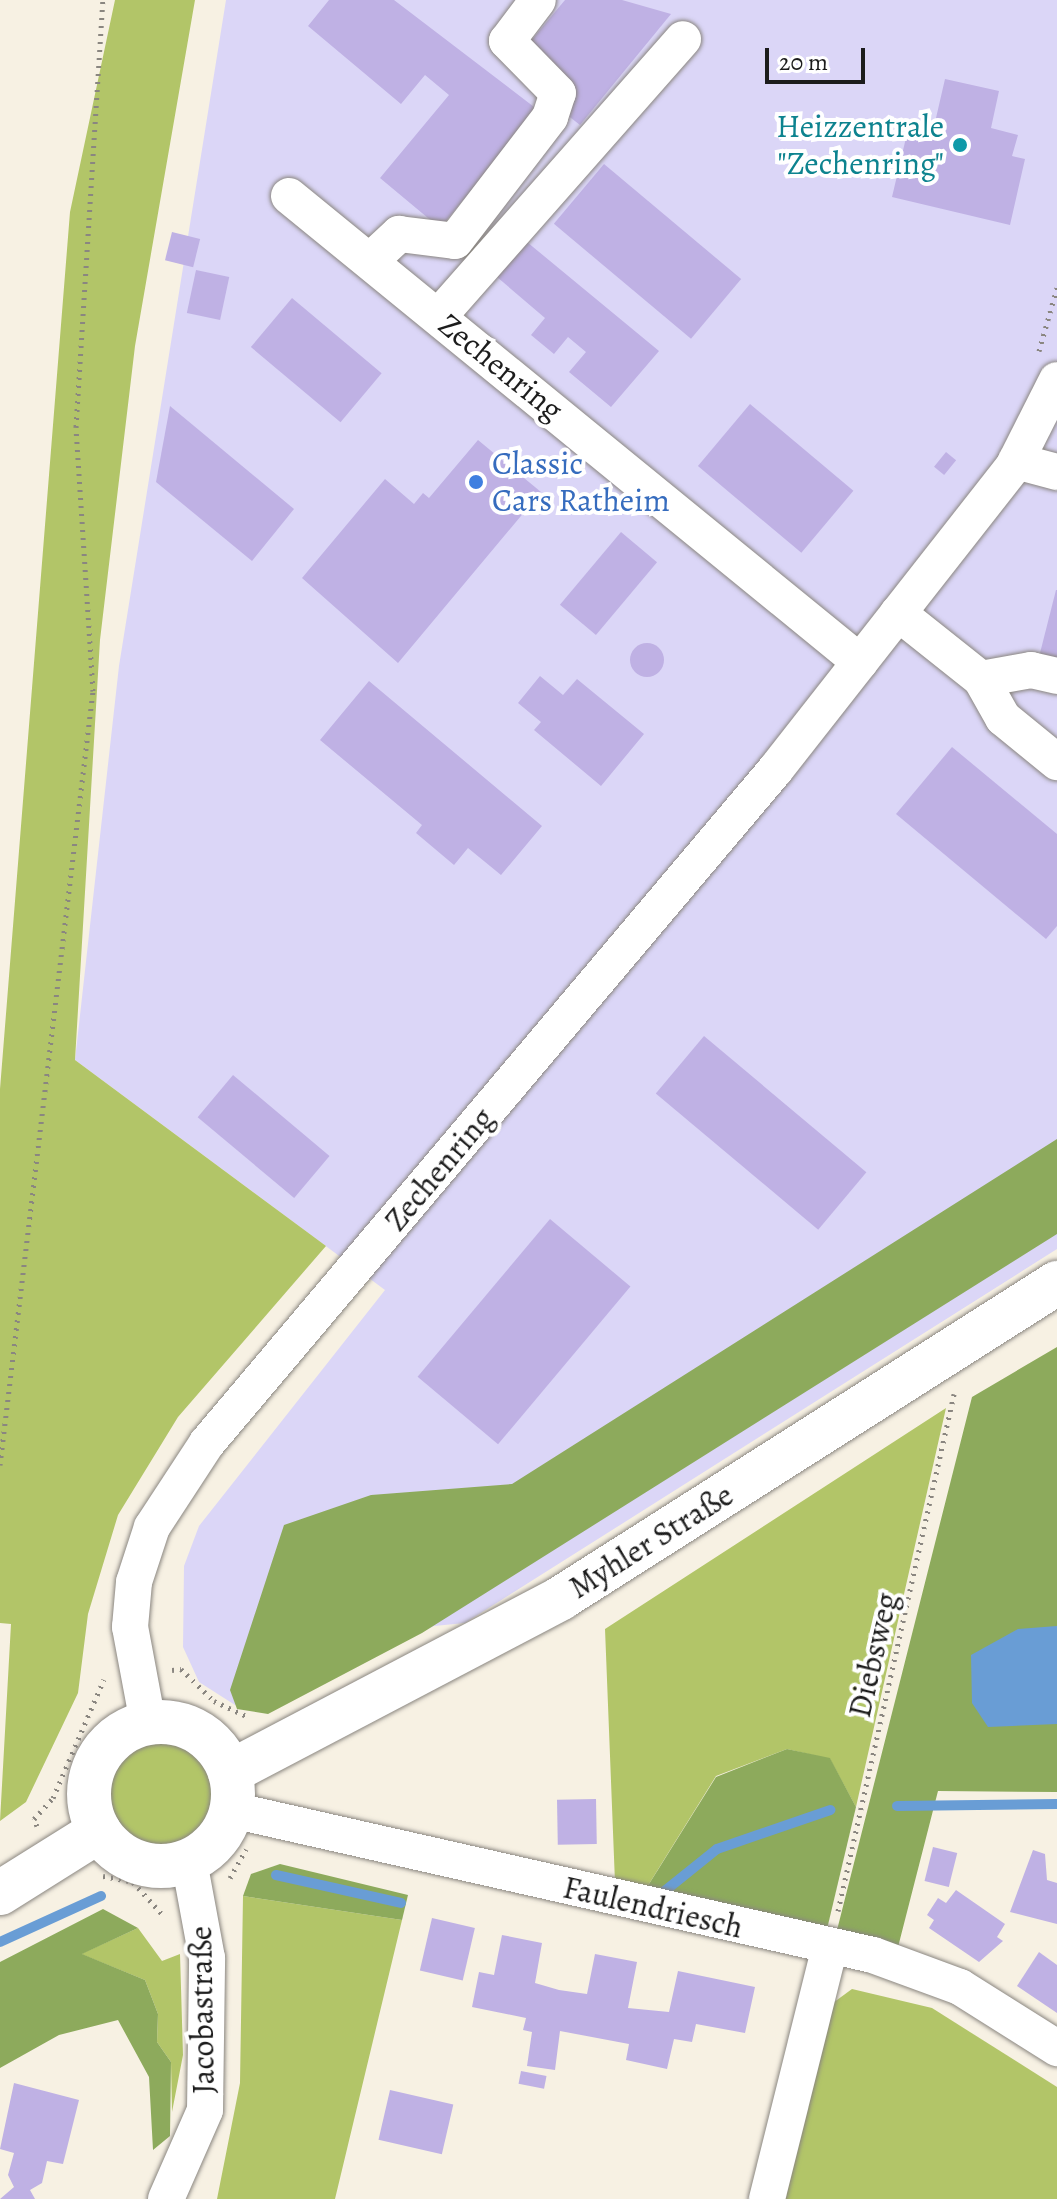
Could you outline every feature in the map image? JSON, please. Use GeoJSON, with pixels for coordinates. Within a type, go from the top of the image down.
{"type":"FeatureCollection","features":[{"type":"Feature","properties":{"kind":"main road","name":"Myhler Straße"},"geometry":{"type":"LineString","coordinates":[[240,1799],[282,1748],[561,1598],[1057,1283]]}},
{"type":"Feature","properties":{"kind":"main road"},"geometry":{"type":"LineString","coordinates":[[148,1723],[191,1728],[240,1799],[217,1841],[189,1861],[136,1862],[99,1831],[89,1788],[97,1761],[114,1740],[148,1723]]}},
{"type":"Feature","properties":{"kind":"main road"},"geometry":{"type":"LineString","coordinates":[[0,1893],[99,1831]]}},
{"type":"Feature","properties":{"kind":"street"},"geometry":{"type":"LineString","coordinates":[[370,261],[399,234],[455,241],[550,117],[558,93],[507,41],[538,0]]}},
{"type":"Feature","properties":{"kind":"street"},"geometry":{"type":"LineString","coordinates":[[439,316],[683,39]]}},
{"type":"Feature","properties":{"kind":"street","name":"Zechenring"},"geometry":{"type":"LineString","coordinates":[[289,196],[860,662]]}},
{"type":"Feature","properties":{"kind":"street","name":"Zechenring"},"geometry":{"type":"LineString","coordinates":[[148,1723],[130,1627],[134,1582],[152,1527],[207,1443],[860,662],[1016,461],[1057,380]]}},
{"type":"Feature","properties":{"kind":"street"},"geometry":{"type":"LineString","coordinates":[[1016,461],[1057,472]]}},
{"type":"Feature","properties":{"kind":"street"},"geometry":{"type":"LineString","coordinates":[[898,613],[981,679],[1003,718],[1057,762]]}},
{"type":"Feature","properties":{"kind":"street"},"geometry":{"type":"LineString","coordinates":[[981,679],[1031,670],[1057,676]]}},
{"type":"Feature","properties":{"kind":"street","name":"Faulendriesch"},"geometry":{"type":"LineString","coordinates":[[240,1799],[914,1967],[960,1987],[1057,2048]]}},
{"type":"Feature","properties":{"kind":"street","name":"Jacobastraße"},"geometry":{"type":"LineString","coordinates":[[166,2199],[205,2110],[209,2028],[199,1909],[189,1861]]}},
{"type":"Feature","properties":{"kind":"street"},"geometry":{"type":"LineString","coordinates":[[767,2199],[830,1947]]}},
{"type":"Feature","properties":{"kind":"path"},"geometry":{"type":"LineString","coordinates":[[0,1465],[93,691],[76,427],[103,0]]}},
{"type":"Feature","properties":{"kind":"path","name":"Diebsweg"},"geometry":{"type":"LineString","coordinates":[[830,1947],[954,1389]]}},
{"type":"Feature","properties":{"kind":"path"},"geometry":{"type":"LineString","coordinates":[[53,1861],[34,1819],[53,1798],[105,1676],[181,1669],[235,1715],[265,1721],[282,1748]]}},
{"type":"Feature","properties":{"kind":"path"},"geometry":{"type":"LineString","coordinates":[[96,1877],[133,1882],[163,1916],[232,1903],[229,1874],[240,1799]]}},
{"type":"Feature","properties":{"kind":"shaded area"},"geometry":{"type":"Polygon","coordinates":[[[226,0],[1057,0],[1057,1249],[465,1623],[434,1626],[269,1708],[235,1705],[199,1682],[183,1647],[184,1566],[199,1526],[385,1290],[75,1060],[119,666],[226,0]]]}},
{"type":"Feature","properties":{"kind":"green space"},"geometry":{"type":"Polygon","coordinates":[[[115,0],[195,0],[135,346],[100,640],[75,1060],[326,1246],[178,1417],[118,1515],[88,1614],[78,1693],[26,1802],[0,1821],[11,1624],[0,1623],[0,1089],[70,212],[115,0]]]}},
{"type":"Feature","properties":{"kind":"green space"},"geometry":{"type":"Polygon","coordinates":[[[1057,1139],[1057,1234],[422,1633],[268,1714],[237,1709],[230,1690],[284,1525],[371,1495],[512,1484],[1057,1139]]]}},
{"type":"Feature","properties":{"kind":"green space"},"geometry":{"type":"Polygon","coordinates":[[[1057,1347],[1057,1792],[938,1791],[897,1951],[835,1938],[972,1397],[1057,1347]]]}},
{"type":"Feature","properties":{"kind":"green space"},"geometry":{"type":"Polygon","coordinates":[[[946,1408],[856,1807],[830,1759],[787,1749],[716,1776],[634,1908],[616,1908],[605,1629],[946,1408]]]}},
{"type":"Feature","properties":{"kind":"green space"},"geometry":{"type":"Polygon","coordinates":[[[161,1741],[181,1745],[198,1756],[209,1773],[213,1793],[209,1813],[198,1830],[181,1841],[161,1845],[141,1841],[124,1830],[113,1813],[109,1793],[113,1773],[124,1756],[141,1745],[161,1741]]]}},
{"type":"Feature","properties":{"kind":"green space"},"geometry":{"type":"Polygon","coordinates":[[[787,1749],[830,1758],[856,1807],[823,1946],[634,1908],[716,1777],[787,1749]]]}},
{"type":"Feature","properties":{"kind":"green space"},"geometry":{"type":"Polygon","coordinates":[[[280,1864],[408,1895],[402,1920],[243,1896],[251,1874],[280,1864]]]}},
{"type":"Feature","properties":{"kind":"green space"},"geometry":{"type":"Polygon","coordinates":[[[243,1896],[402,1920],[335,2199],[217,2199],[240,2083],[243,1896]]]}},
{"type":"Feature","properties":{"kind":"green space"},"geometry":{"type":"Polygon","coordinates":[[[103,1909],[138,1928],[82,1954],[145,1980],[158,2014],[157,2042],[171,2062],[170,2136],[153,2150],[149,2077],[118,2020],[59,2035],[0,2068],[0,1962],[103,1909]]]}},
{"type":"Feature","properties":{"kind":"green space"},"geometry":{"type":"Polygon","coordinates":[[[138,1928],[162,1961],[180,1954],[183,2055],[172,2112],[171,2062],[157,2042],[158,2014],[145,1980],[81,1954],[138,1928]]]}},
{"type":"Feature","properties":{"kind":"green space"},"geometry":{"type":"Polygon","coordinates":[[[852,1989],[932,2008],[1057,2087],[1057,2199],[781,2199],[826,2008],[852,1989]]]}},
{"type":"Feature","properties":{"kind":"water"},"geometry":{"type":"Polygon","coordinates":[[[1057,1626],[1057,1724],[988,1727],[972,1703],[971,1655],[1018,1629],[1057,1626]]]}},
{"type":"Feature","properties":{"kind":"building"},"geometry":{"type":"Polygon","coordinates":[[[329,0],[394,0],[538,110],[440,228],[380,178],[449,95],[425,75],[401,104],[308,26],[329,0]]]}},
{"type":"Feature","properties":{"kind":"building"},"geometry":{"type":"Polygon","coordinates":[[[565,0],[622,0],[671,14],[580,125],[557,107],[525,48],[565,0]]]}},
{"type":"Feature","properties":{"kind":"building","name":"Heizzentrale \"Zechenring\""},"geometry":{"type":"Polygon","coordinates":[[[945,79],[999,91],[991,128],[1018,135],[1012,156],[1025,159],[1010,225],[892,197],[909,125],[933,131],[945,79]]]}},
{"type":"Feature","properties":{"kind":"building"},"geometry":{"type":"Polygon","coordinates":[[[604,164],[741,279],[691,339],[554,224],[604,164]]]}},
{"type":"Feature","properties":{"kind":"building"},"geometry":{"type":"Polygon","coordinates":[[[172,232],[200,239],[193,267],[165,260],[172,232]]]}},
{"type":"Feature","properties":{"kind":"building"},"geometry":{"type":"Polygon","coordinates":[[[527,242],[659,351],[611,407],[569,372],[586,352],[568,337],[554,354],[531,335],[545,318],[497,277],[527,242]]]}},
{"type":"Feature","properties":{"kind":"building"},"geometry":{"type":"Polygon","coordinates":[[[196,270],[229,277],[220,320],[187,313],[196,270]]]}},
{"type":"Feature","properties":{"kind":"building"},"geometry":{"type":"Polygon","coordinates":[[[292,298],[382,373],[340,422],[251,347],[292,298]]]}},
{"type":"Feature","properties":{"kind":"building"},"geometry":{"type":"Polygon","coordinates":[[[750,404],[853,491],[801,553],[698,466],[750,404]]]}},
{"type":"Feature","properties":{"kind":"building"},"geometry":{"type":"Polygon","coordinates":[[[170,406],[294,509],[252,561],[156,482],[170,406]]]}},
{"type":"Feature","properties":{"kind":"building"},"geometry":{"type":"Polygon","coordinates":[[[478,440],[541,492],[398,663],[302,578],[385,479],[414,504],[423,493],[429,498],[478,440]]]}},
{"type":"Feature","properties":{"kind":"building"},"geometry":{"type":"Polygon","coordinates":[[[946,452],[956,460],[944,475],[934,467],[946,452]]]}},
{"type":"Feature","properties":{"kind":"building"},"geometry":{"type":"Polygon","coordinates":[[[621,532],[657,562],[596,635],[560,605],[621,532]]]}},
{"type":"Feature","properties":{"kind":"building"},"geometry":{"type":"Polygon","coordinates":[[[1057,590],[1057,662],[1039,657],[1057,590]]]}},
{"type":"Feature","properties":{"kind":"building"},"geometry":{"type":"Polygon","coordinates":[[[647,643],[659,648],[664,660],[659,672],[647,677],[635,672],[630,660],[635,648],[647,643]]]}},
{"type":"Feature","properties":{"kind":"building"},"geometry":{"type":"Polygon","coordinates":[[[540,676],[563,695],[577,679],[644,734],[601,786],[534,730],[541,722],[518,703],[540,676]]]}},
{"type":"Feature","properties":{"kind":"building"},"geometry":{"type":"Polygon","coordinates":[[[369,681],[542,826],[501,875],[468,848],[454,865],[416,833],[422,825],[320,740],[369,681]]]}},
{"type":"Feature","properties":{"kind":"building"},"geometry":{"type":"Polygon","coordinates":[[[952,747],[1057,834],[1057,926],[1046,939],[896,814],[952,747]]]}},
{"type":"Feature","properties":{"kind":"building"},"geometry":{"type":"Polygon","coordinates":[[[704,1036],[866,1172],[818,1230],[656,1093],[704,1036]]]}},
{"type":"Feature","properties":{"kind":"building"},"geometry":{"type":"Polygon","coordinates":[[[233,1075],[330,1156],[294,1198],[198,1117],[233,1075]]]}},
{"type":"Feature","properties":{"kind":"building"},"geometry":{"type":"Polygon","coordinates":[[[550,1219],[630,1286],[498,1444],[418,1377],[550,1219]]]}},
{"type":"Feature","properties":{"kind":"building"},"geometry":{"type":"Polygon","coordinates":[[[596,1799],[597,1844],[558,1845],[557,1800],[596,1799]]]}},
{"type":"Feature","properties":{"kind":"building"},"geometry":{"type":"Polygon","coordinates":[[[933,1847],[957,1853],[949,1887],[925,1881],[933,1847]]]}},
{"type":"Feature","properties":{"kind":"building"},"geometry":{"type":"Polygon","coordinates":[[[1033,1850],[1045,1854],[1047,1880],[1057,1883],[1057,1924],[1010,1912],[1033,1850]]]}},
{"type":"Feature","properties":{"kind":"building"},"geometry":{"type":"Polygon","coordinates":[[[956,1890],[1005,1924],[997,1937],[1003,1941],[979,1962],[929,1928],[934,1920],[927,1915],[938,1898],[946,1903],[956,1890]]]}},
{"type":"Feature","properties":{"kind":"building"},"geometry":{"type":"Polygon","coordinates":[[[432,1918],[475,1928],[463,1981],[420,1971],[432,1918]]]}},
{"type":"Feature","properties":{"kind":"building"},"geometry":{"type":"Polygon","coordinates":[[[502,1935],[542,1943],[535,1983],[559,1990],[587,1994],[595,1954],[637,1962],[628,2008],[669,2012],[678,1971],[755,1987],[745,2033],[696,2024],[692,2042],[674,2039],[667,2069],[626,2060],[629,2044],[560,2031],[555,2070],[527,2066],[532,2032],[523,2030],[526,2018],[472,2007],[479,1972],[494,1975],[502,1935]]]}},
{"type":"Feature","properties":{"kind":"building"},"geometry":{"type":"Polygon","coordinates":[[[1039,1952],[1057,1965],[1057,2013],[1017,1986],[1039,1952]]]}},
{"type":"Feature","properties":{"kind":"building"},"geometry":{"type":"Polygon","coordinates":[[[521,2071],[547,2076],[544,2089],[519,2084],[521,2071]]]}},
{"type":"Feature","properties":{"kind":"building"},"geometry":{"type":"Polygon","coordinates":[[[14,2083],[79,2100],[63,2164],[47,2161],[42,2183],[30,2190],[35,2199],[0,2199],[14,2187],[8,2175],[14,2153],[0,2149],[14,2083]]]}},
{"type":"Feature","properties":{"kind":"building"},"geometry":{"type":"Polygon","coordinates":[[[390,2090],[453,2105],[442,2154],[379,2140],[390,2090]]]}},
{"type":"Feature","properties":{"kind":"waterway"},"geometry":{"type":"LineString","coordinates":[[897,1806],[1057,1804]]}},
{"type":"Feature","properties":{"kind":"waterway"},"geometry":{"type":"LineString","coordinates":[[661,1894],[717,1849],[830,1810]]}},
{"type":"Feature","properties":{"kind":"waterway"},"geometry":{"type":"LineString","coordinates":[[276,1875],[401,1903]]}},
{"type":"Feature","properties":{"kind":"waterway"},"geometry":{"type":"LineString","coordinates":[[0,1942],[101,1896]]}},
{"type":"Feature","properties":{"kind":"place","name":"Heizzentrale \"Zechenring\""},"geometry":{"type":"Point","coordinates":[960,145]}},
{"type":"Feature","properties":{"kind":"place","name":"Classic Cars Ratheim"},"geometry":{"type":"Point","coordinates":[476,482]}}]}
